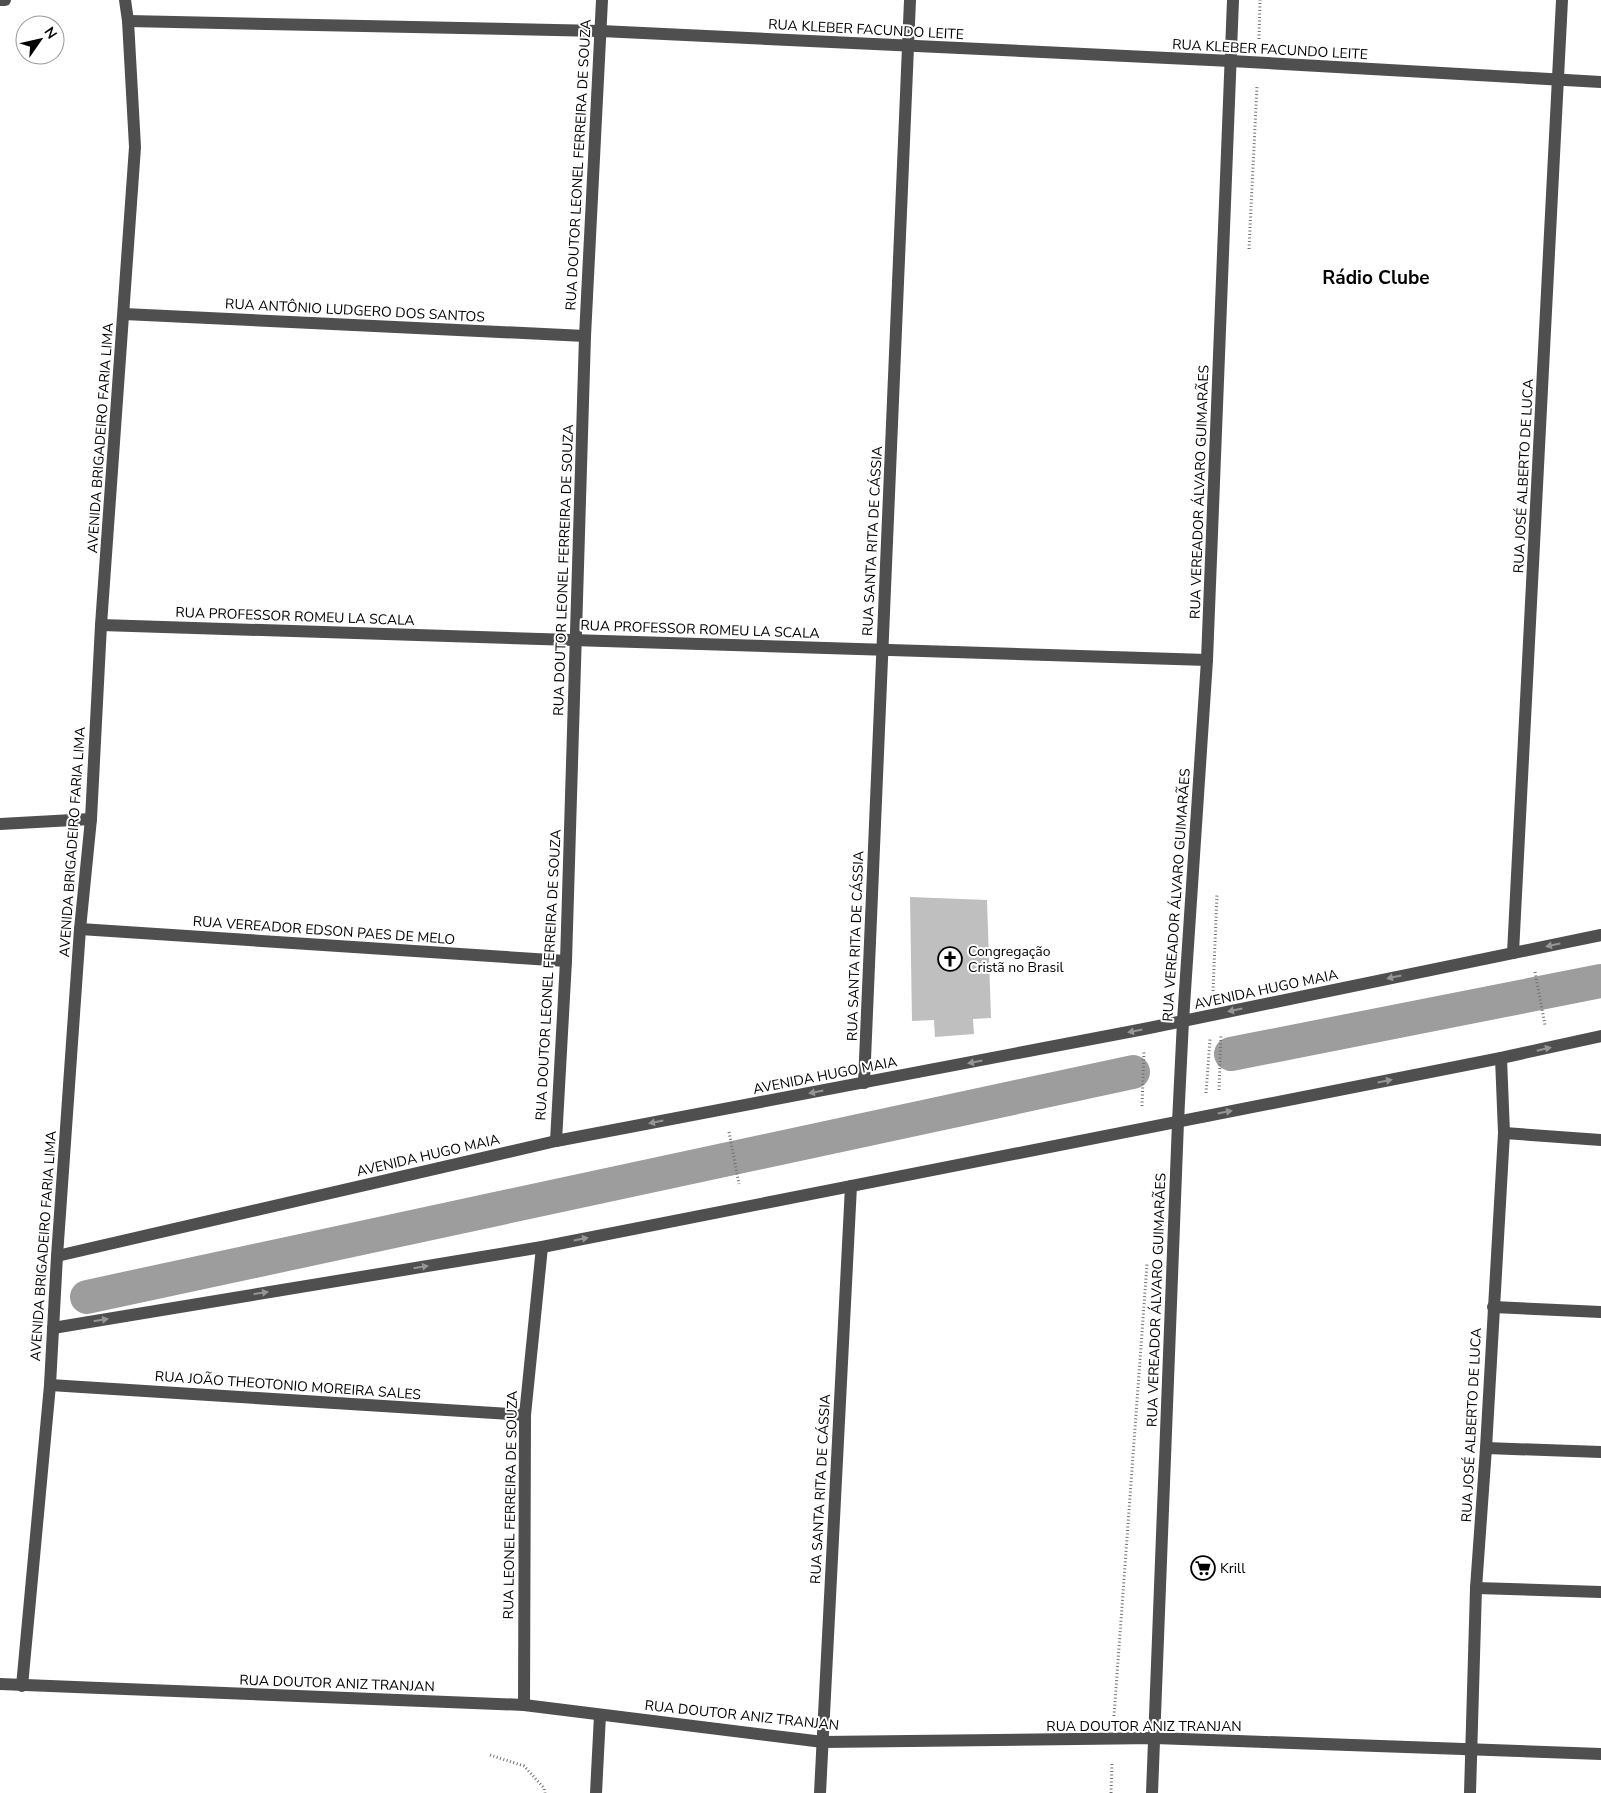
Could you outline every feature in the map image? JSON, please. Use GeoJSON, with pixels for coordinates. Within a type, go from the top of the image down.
{"type":"FeatureCollection","features":[{"type":"Feature","properties":{"kind":"street"},"geometry":{"type":"LineString","coordinates":[[0,0],[5,0]]}},
{"type":"Feature","properties":{"kind":"street","name":"AVENIDA BRIGADEIRO FARIA LIMA"},"geometry":{"type":"LineString","coordinates":[[22,1686],[50,1385],[57,1256],[80,929],[90,819],[101,625],[135,147],[128,21],[125,0]]}},
{"type":"Feature","properties":{"kind":"street","name":"RUA DOUTOR LEONEL FERREIRA DE SOUZA"},"geometry":{"type":"LineString","coordinates":[[556,1141],[566,961],[577,640],[584,336],[602,0]]}},
{"type":"Feature","properties":{"kind":"street","name":"RUA SANTA RITA DE CÁSSIA"},"geometry":{"type":"LineString","coordinates":[[864,1083],[910,0]]}},
{"type":"Feature","properties":{"kind":"street","name":"RUA VEREADOR ÁLVARO GUIMARÃES"},"geometry":{"type":"LineString","coordinates":[[1152,1793],[1178,1122],[1207,660],[1233,0]]}},
{"type":"Feature","properties":{"kind":"street","name":"RUA JOSÉ ALBERTO DE LUCA"},"geometry":{"type":"LineString","coordinates":[[1513,953],[1562,0]]}},
{"type":"Feature","properties":{"kind":"street","name":"RUA KLEBER FACUNDO LEITE"},"geometry":{"type":"LineString","coordinates":[[128,21],[601,31],[1231,61],[1601,82]]}},
{"type":"Feature","properties":{"kind":"street","name":"RUA ANTÔNIO LUDGERO DOS SANTOS"},"geometry":{"type":"LineString","coordinates":[[124,314],[584,336]]}},
{"type":"Feature","properties":{"kind":"street","name":"RUA PROFESSOR ROMEU LA SCALA"},"geometry":{"type":"LineString","coordinates":[[101,625],[1207,660]]}},
{"type":"Feature","properties":{"kind":"street"},"geometry":{"type":"LineString","coordinates":[[0,824],[90,819]]}},
{"type":"Feature","properties":{"kind":"street","name":"RUA VEREADOR EDSON PAES DE MELO"},"geometry":{"type":"LineString","coordinates":[[80,929],[566,961]]}},
{"type":"Feature","properties":{"kind":"street","name":"AVENIDA HUGO MAIA"},"geometry":{"type":"LineString","coordinates":[[57,1256],[556,1141],[1144,1029],[1601,934]]}},
{"type":"Feature","properties":{"kind":"street"},"geometry":{"type":"LineString","coordinates":[[53,1328],[542,1247],[1501,1058],[1601,1036]]}},
{"type":"Feature","properties":{"kind":"street","name":"RUA JOSÉ ALBERTO DE LUCA"},"geometry":{"type":"LineString","coordinates":[[1470,1793],[1476,1588],[1504,1133],[1501,1058]]}},
{"type":"Feature","properties":{"kind":"street"},"geometry":{"type":"LineString","coordinates":[[1504,1133],[1601,1140]]}},
{"type":"Feature","properties":{"kind":"street","name":"RUA SANTA RITA DE CÁSSIA"},"geometry":{"type":"LineString","coordinates":[[820,1793],[851,1186]]}},
{"type":"Feature","properties":{"kind":"street","name":"RUA LEONEL FERREIRA DE SOUZA"},"geometry":{"type":"LineString","coordinates":[[524,1705],[525,1415],[542,1247]]}},
{"type":"Feature","properties":{"kind":"street"},"geometry":{"type":"LineString","coordinates":[[1493,1307],[1601,1312]]}},
{"type":"Feature","properties":{"kind":"street","name":"RUA JOÃO THEOTONIO MOREIRA SALES"},"geometry":{"type":"LineString","coordinates":[[50,1385],[525,1415]]}},
{"type":"Feature","properties":{"kind":"street"},"geometry":{"type":"LineString","coordinates":[[1486,1448],[1601,1452]]}},
{"type":"Feature","properties":{"kind":"street"},"geometry":{"type":"LineString","coordinates":[[1476,1588],[1601,1592]]}},
{"type":"Feature","properties":{"kind":"street","name":"RUA DOUTOR ANIZ TRANJAN"},"geometry":{"type":"LineString","coordinates":[[0,1684],[524,1705],[823,1742],[1154,1738],[1601,1754]]}},
{"type":"Feature","properties":{"kind":"street"},"geometry":{"type":"LineString","coordinates":[[596,1793],[600,1715]]}},
{"type":"Feature","properties":{"kind":"path"},"geometry":{"type":"LineString","coordinates":[[1531,949],[1550,1047]]}},
{"type":"Feature","properties":{"kind":"path"},"geometry":{"type":"LineString","coordinates":[[1142,1128],[1144,1029]]}},
{"type":"Feature","properties":{"kind":"path"},"geometry":{"type":"LineString","coordinates":[[1220,1069],[1221,1038]]}},
{"type":"Feature","properties":{"kind":"path"},"geometry":{"type":"LineString","coordinates":[[725,1109],[743,1207]]}},
{"type":"Feature","properties":{"kind":"path"},"geometry":{"type":"LineString","coordinates":[[490,1755],[524,1766],[544,1788],[544,1793]]}},
{"type":"Feature","properties":{"kind":"building","name":"Congregação Cristã no Brasil"},"geometry":{"type":"Polygon","coordinates":[[[910,897],[987,900],[991,1018],[973,1019],[974,1034],[935,1037],[934,1020],[912,1021],[910,897]]]}},
{"type":"Feature","properties":{"kind":"waterway"},"geometry":{"type":"LineString","coordinates":[[1231,1054],[1601,981]]}},
{"type":"Feature","properties":{"kind":"waterway"},"geometry":{"type":"LineString","coordinates":[[87,1297],[1133,1072]]}},
{"type":"Feature","properties":{"kind":"place","name":"Congregação Cristã no Brasil"},"geometry":{"type":"Point","coordinates":[950,959]}},
{"type":"Feature","properties":{"kind":"place","name":"Krill"},"geometry":{"type":"Point","coordinates":[1203,1568]}},
{"type":"Feature","properties":{"kind":"district","name":"Rádio Clube"},"geometry":{"type":"Point","coordinates":[1376,277]}}]}
